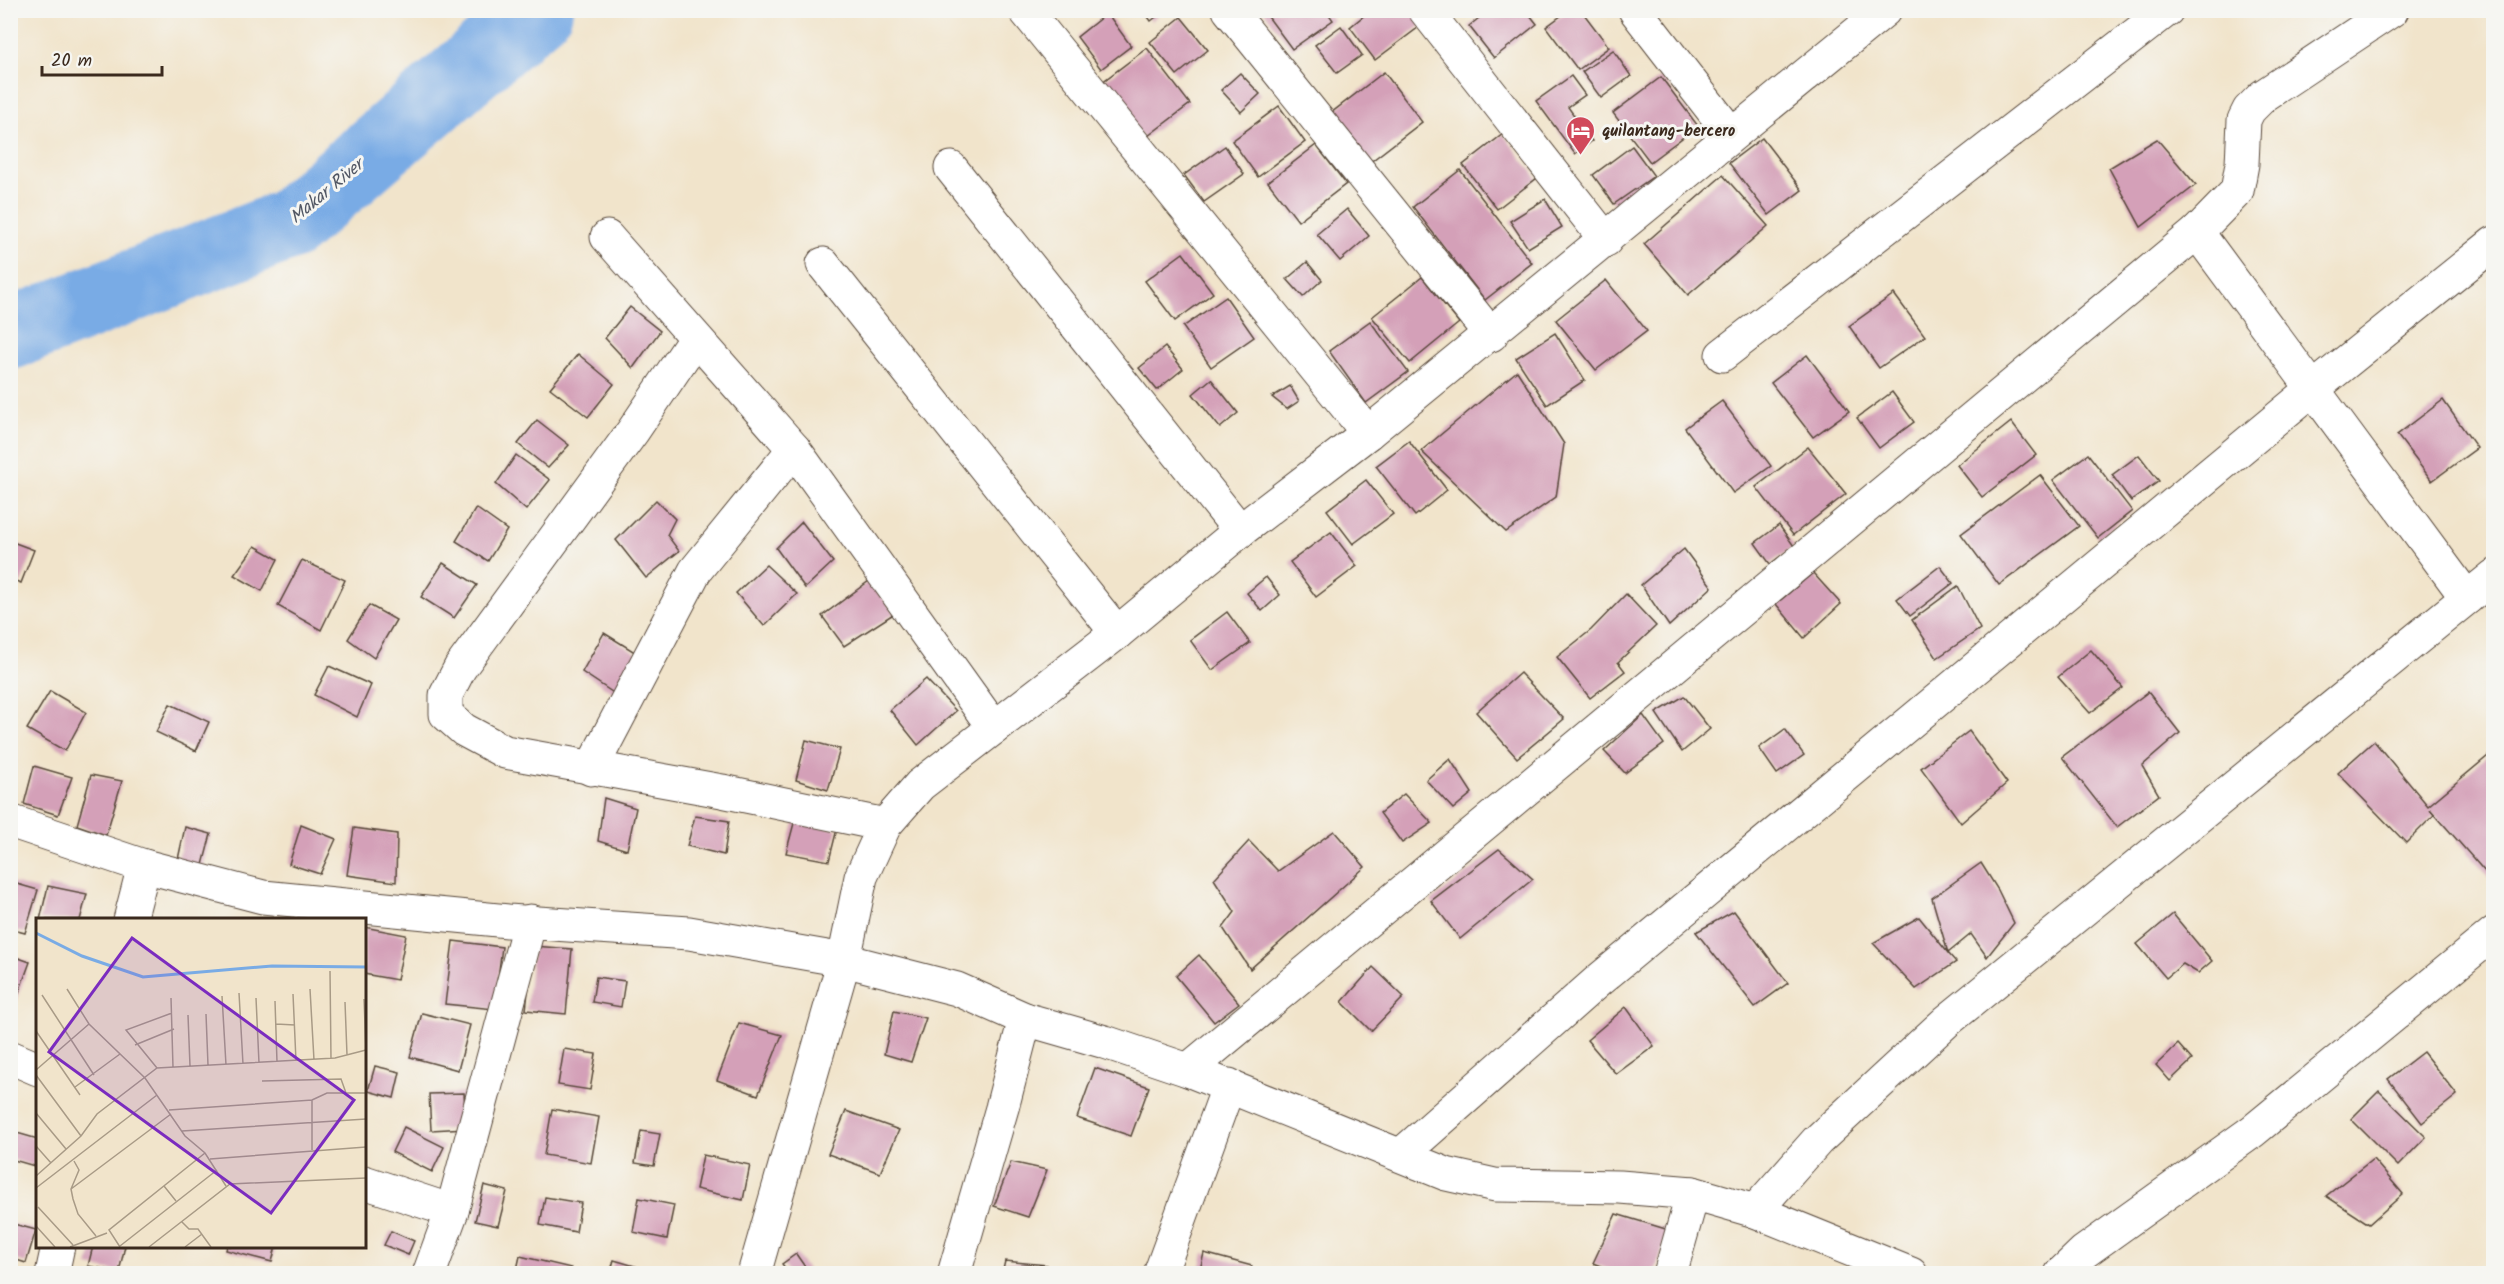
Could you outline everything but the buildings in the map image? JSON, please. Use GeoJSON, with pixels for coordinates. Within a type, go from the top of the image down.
{"type":"FeatureCollection","features":[{"type":"Feature","properties":{"kind":"street"},"geometry":{"type":"LineString","coordinates":[[1025,10],[1368,433]]}},
{"type":"Feature","properties":{"kind":"street"},"geometry":{"type":"LineString","coordinates":[[1228,10],[1491,334]]}},
{"type":"Feature","properties":{"kind":"street"},"geometry":{"type":"LineString","coordinates":[[1425,10],[1606,240]]}},
{"type":"Feature","properties":{"kind":"street"},"geometry":{"type":"LineString","coordinates":[[1635,10],[1731,134]]}},
{"type":"Feature","properties":{"kind":"street"},"geometry":{"type":"LineString","coordinates":[[1722,355],[2167,10]]}},
{"type":"Feature","properties":{"kind":"street"},"geometry":{"type":"LineString","coordinates":[[1188,1070],[2197,232],[2237,191],[2242,164],[2244,120],[2249,110],[2263,96],[2392,10]]}},
{"type":"Feature","properties":{"kind":"street"},"geometry":{"type":"LineString","coordinates":[[754,1274],[844,960],[861,877],[885,825],[920,785],[1117,633],[1240,531],[1368,433],[1491,334],[1606,240],[1870,15]]}},
{"type":"Feature","properties":{"kind":"street"},"geometry":{"type":"LineString","coordinates":[[951,168],[1240,531]]}},
{"type":"Feature","properties":{"kind":"street"},"geometry":{"type":"LineString","coordinates":[[2197,232],[2468,598]]}},
{"type":"Feature","properties":{"kind":"street"},"geometry":{"type":"LineString","coordinates":[[607,237],[794,448],[994,728]]}},
{"type":"Feature","properties":{"kind":"street"},"geometry":{"type":"LineString","coordinates":[[1401,1155],[1599,980],[2314,388],[2493,243]]}},
{"type":"Feature","properties":{"kind":"street"},"geometry":{"type":"LineString","coordinates":[[823,264],[1117,633]]}},
{"type":"Feature","properties":{"kind":"street"},"geometry":{"type":"LineString","coordinates":[[695,339],[633,431],[460,668],[446,695],[446,714],[464,730],[505,752],[722,791],[885,825]]}},
{"type":"Feature","properties":{"kind":"street"},"geometry":{"type":"LineString","coordinates":[[591,769],[695,571],[794,448]]}},
{"type":"Feature","properties":{"kind":"street"},"geometry":{"type":"LineString","coordinates":[[1755,1211],[1817,1142],[1947,1021],[2493,576]]}},
{"type":"Feature","properties":{"kind":"street"},"geometry":{"type":"LineString","coordinates":[[10,821],[144,866],[263,897],[497,920],[689,933],[844,960],[957,989],[1025,1019],[1105,1041],[1188,1070],[1446,1174],[1495,1185],[1620,1187],[1693,1193],[1755,1211],[1868,1265],[1911,1274]]}},
{"type":"Feature","properties":{"kind":"street"},"geometry":{"type":"LineString","coordinates":[[131,918],[144,866]]}},
{"type":"Feature","properties":{"kind":"street"},"geometry":{"type":"LineString","coordinates":[[429,1274],[452,1211],[530,921]]}},
{"type":"Feature","properties":{"kind":"street"},"geometry":{"type":"LineString","coordinates":[[2061,1274],[2084,1252],[2253,1131],[2493,933]]}},
{"type":"Feature","properties":{"kind":"street"},"geometry":{"type":"LineString","coordinates":[[954,1274],[1025,1019]]}},
{"type":"Feature","properties":{"kind":"street"},"geometry":{"type":"LineString","coordinates":[[10,1058],[36,1068]]}},
{"type":"Feature","properties":{"kind":"street"},"geometry":{"type":"LineString","coordinates":[[1160,1274],[1229,1085]]}},
{"type":"Feature","properties":{"kind":"street"},"geometry":{"type":"LineString","coordinates":[[366,1183],[452,1211]]}},
{"type":"Feature","properties":{"kind":"street"},"geometry":{"type":"LineString","coordinates":[[1670,1274],[1693,1193]]}},
{"type":"Feature","properties":{"kind":"street"},"geometry":{"type":"LineString","coordinates":[[52,1274],[58,1248]]}},
{"type":"Feature","properties":{"kind":"waterway","name":"Makar River"},"geometry":{"type":"LineString","coordinates":[[10,334],[290,224],[537,10]]}},
{"type":"Feature","properties":{"kind":"place","name":"quilantang-bercero"},"geometry":{"type":"Point","coordinates":[1581,156]}}]}
